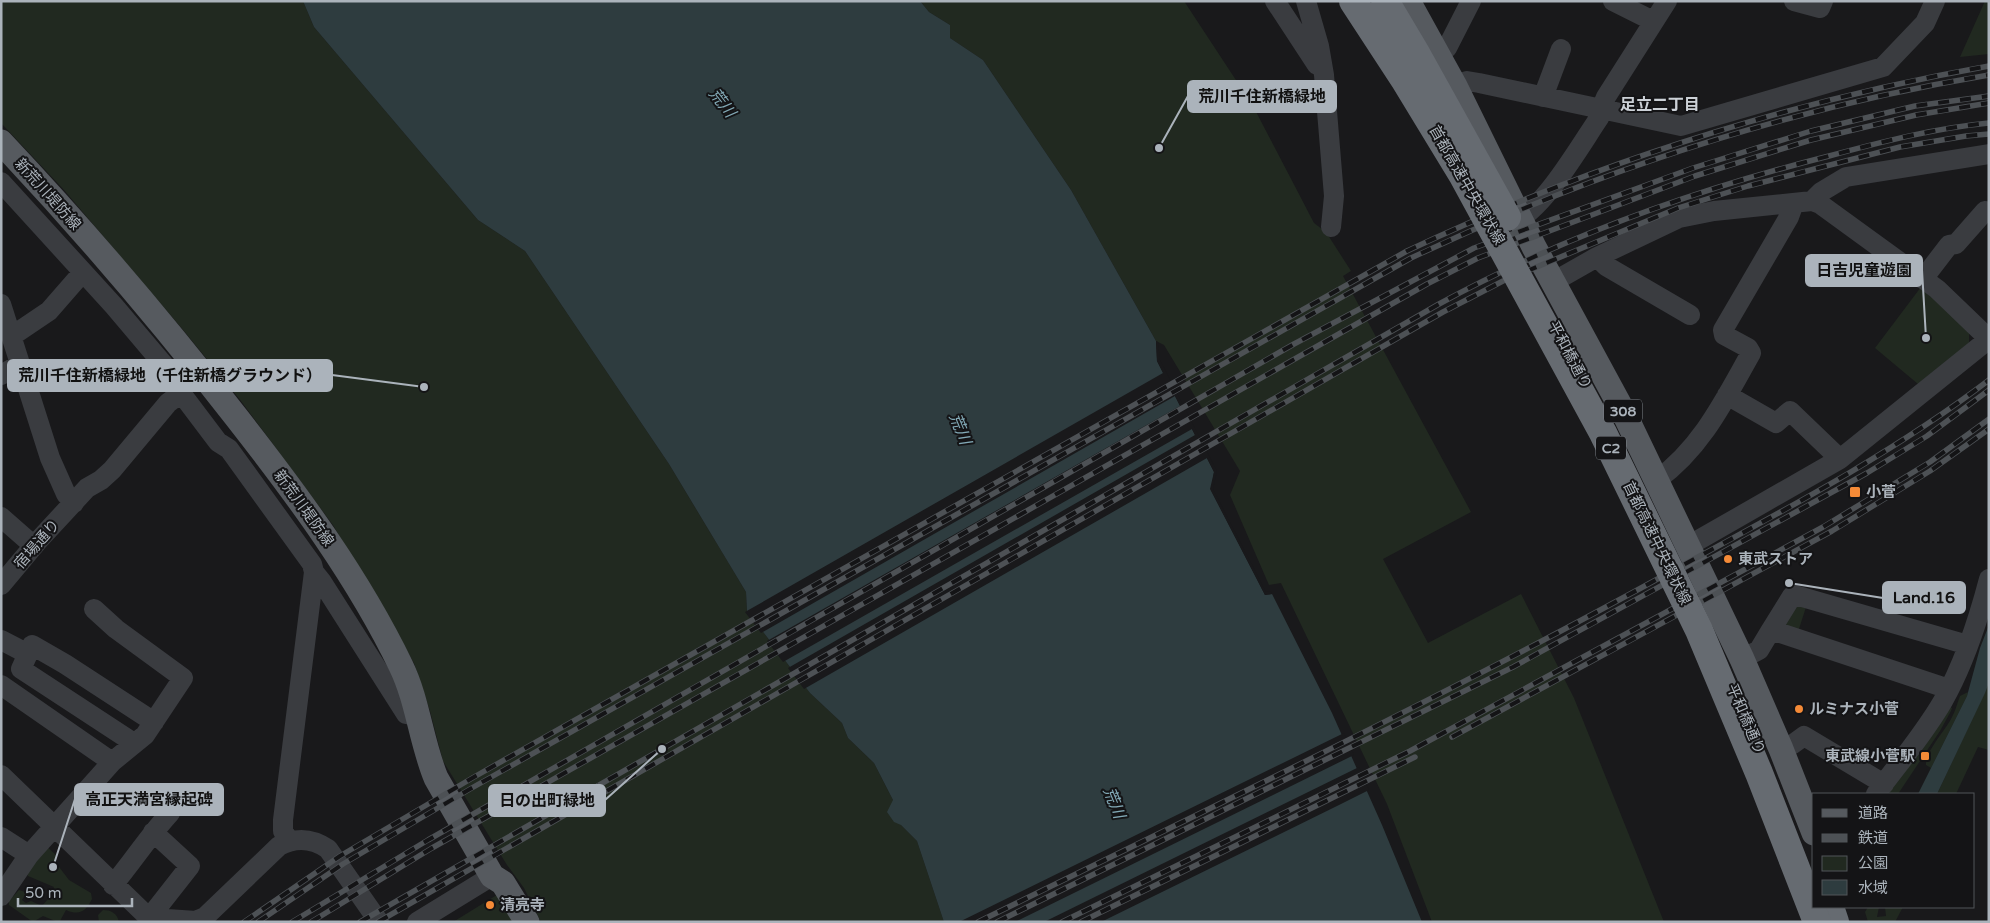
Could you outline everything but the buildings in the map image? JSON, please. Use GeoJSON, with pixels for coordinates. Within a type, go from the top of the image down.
{"type":"FeatureCollection","features":[{"type":"Feature","properties":{"kind":"highway","name":"首都高速中央環状線"},"geometry":{"type":"LineString","coordinates":[[1352,1],[1442,139],[1508,256],[1603,433],[1691,612],[1759,773],[1817,922]]}},
{"type":"Feature","properties":{"kind":"highway"},"geometry":{"type":"LineString","coordinates":[[1369,1],[1442,139]]}},
{"type":"Feature","properties":{"kind":"highway","name":"首都高速中央環状線"},"geometry":{"type":"LineString","coordinates":[[1385,1],[1481,168],[1616,419],[1717,624],[1812,858]]}},
{"type":"Feature","properties":{"kind":"highway"},"geometry":{"type":"LineString","coordinates":[[1400,1],[1446,82],[1481,168]]}},
{"type":"Feature","properties":{"kind":"highway"},"geometry":{"type":"LineString","coordinates":[[1830,908],[1835,922]]}},
{"type":"Feature","properties":{"kind":"main road","name":"平和橋通り"},"geometry":{"type":"LineString","coordinates":[[1369,1],[1440,119],[1517,254],[1610,429],[1673,556],[1742,708],[1812,884]]}},
{"type":"Feature","properties":{"kind":"main road","name":"平和橋通り"},"geometry":{"type":"LineString","coordinates":[[1408,1],[1455,86],[1520,220],[1624,413],[1688,546],[1723,602],[1742,659],[1781,749],[1812,828]]}},
{"type":"Feature","properties":{"kind":"main road","name":"新荒川堤防線"},"geometry":{"type":"LineString","coordinates":[[1,142],[147,306],[190,358],[273,464],[347,569],[402,668],[416,706],[417,716],[436,778],[492,876],[503,883],[527,922]]}},
{"type":"Feature","properties":{"kind":"main road"},"geometry":{"type":"LineString","coordinates":[[1820,908],[1826,922]]}},
{"type":"Feature","properties":{"kind":"main road"},"geometry":{"type":"LineString","coordinates":[[1840,908],[1846,922]]}},
{"type":"Feature","properties":{"kind":"street"},"geometry":{"type":"LineString","coordinates":[[1275,1],[1324,75]]}},
{"type":"Feature","properties":{"kind":"street"},"geometry":{"type":"LineString","coordinates":[[1306,1],[1319,46],[1324,75],[1334,196],[1331,227]]}},
{"type":"Feature","properties":{"kind":"street"},"geometry":{"type":"LineString","coordinates":[[1437,53],[1447,48],[1471,1]]}},
{"type":"Feature","properties":{"kind":"street"},"geometry":{"type":"LineString","coordinates":[[1613,1],[1653,21]]}},
{"type":"Feature","properties":{"kind":"street"},"geometry":{"type":"LineString","coordinates":[[1520,220],[1531,211],[1599,118],[1601,109],[1653,21],[1667,1]]}},
{"type":"Feature","properties":{"kind":"street"},"geometry":{"type":"LineString","coordinates":[[1794,1],[1821,5]]}},
{"type":"Feature","properties":{"kind":"street"},"geometry":{"type":"LineString","coordinates":[[1455,86],[1467,81],[1681,126],[1883,67],[1925,23],[1934,1]]}},
{"type":"Feature","properties":{"kind":"street"},"geometry":{"type":"LineString","coordinates":[[1543,97],[1561,49]]}},
{"type":"Feature","properties":{"kind":"street"},"geometry":{"type":"LineString","coordinates":[[1656,480],[1672,469],[1704,434],[1751,354],[1748,348],[1724,335],[1723,330],[1789,217],[1803,202],[1846,177],[1989,154]]}},
{"type":"Feature","properties":{"kind":"street"},"geometry":{"type":"LineString","coordinates":[[1,182],[169,371],[181,393],[218,442],[229,450],[312,564],[314,572],[283,820],[283,831],[289,841]]}},
{"type":"Feature","properties":{"kind":"street"},"geometry":{"type":"LineString","coordinates":[[1553,282],[1597,256],[1687,215],[1803,202],[1820,204],[1923,279],[1952,303],[1989,339],[1840,459],[1688,546]]}},
{"type":"Feature","properties":{"kind":"street"},"geometry":{"type":"LineString","coordinates":[[1923,279],[1949,245],[1956,244],[1985,211]]}},
{"type":"Feature","properties":{"kind":"street"},"geometry":{"type":"LineString","coordinates":[[1597,256],[1606,266],[1690,315]]}},
{"type":"Feature","properties":{"kind":"street"},"geometry":{"type":"LineString","coordinates":[[12,336],[49,311],[83,272]]}},
{"type":"Feature","properties":{"kind":"street"},"geometry":{"type":"LineString","coordinates":[[1,304],[50,458],[66,494],[74,503]]}},
{"type":"Feature","properties":{"kind":"street"},"geometry":{"type":"LineString","coordinates":[[1,375],[20,364]]}},
{"type":"Feature","properties":{"kind":"street","name":"宿場通り"},"geometry":{"type":"LineString","coordinates":[[2,581],[87,488],[101,480],[115,467],[168,403],[181,393]]}},
{"type":"Feature","properties":{"kind":"street"},"geometry":{"type":"LineString","coordinates":[[1727,395],[1776,423],[1790,411],[1840,459]]}},
{"type":"Feature","properties":{"kind":"street"},"geometry":{"type":"LineString","coordinates":[[1,517],[34,546]]}},
{"type":"Feature","properties":{"kind":"street"},"geometry":{"type":"LineString","coordinates":[[314,572],[406,714],[417,716]]}},
{"type":"Feature","properties":{"kind":"street"},"geometry":{"type":"LineString","coordinates":[[1781,749],[1793,744],[1804,736],[1880,789],[1931,719],[1949,689],[1968,645],[1982,606],[1989,579]]}},
{"type":"Feature","properties":{"kind":"street"},"geometry":{"type":"LineString","coordinates":[[1742,659],[1759,650],[1792,596],[1795,595],[1968,645]]}},
{"type":"Feature","properties":{"kind":"street"},"geometry":{"type":"LineString","coordinates":[[1,896],[7,872],[29,855],[55,828],[112,762],[144,735],[183,678],[116,629],[94,609]]}},
{"type":"Feature","properties":{"kind":"street"},"geometry":{"type":"LineString","coordinates":[[1771,630],[1949,689]]}},
{"type":"Feature","properties":{"kind":"street"},"geometry":{"type":"LineString","coordinates":[[1,640],[28,654]]}},
{"type":"Feature","properties":{"kind":"street"},"geometry":{"type":"LineString","coordinates":[[134,743],[21,669],[32,646],[65,664],[154,722]]}},
{"type":"Feature","properties":{"kind":"street"},"geometry":{"type":"LineString","coordinates":[[1,686],[112,762]]}},
{"type":"Feature","properties":{"kind":"street"},"geometry":{"type":"LineString","coordinates":[[1,775],[113,885],[150,917],[196,921],[205,916],[279,846],[289,841],[307,839],[328,848],[379,922]]}},
{"type":"Feature","properties":{"kind":"street"},"geometry":{"type":"LineString","coordinates":[[113,885],[132,863],[153,832],[170,813]]}},
{"type":"Feature","properties":{"kind":"street"},"geometry":{"type":"LineString","coordinates":[[150,917],[190,866],[153,832]]}},
{"type":"Feature","properties":{"kind":"street"},"geometry":{"type":"LineString","coordinates":[[1,837],[29,855]]}},
{"type":"Feature","properties":{"kind":"street"},"geometry":{"type":"LineString","coordinates":[[417,922],[492,876]]}},
{"type":"Feature","properties":{"kind":"green space"},"geometry":{"type":"Polygon","coordinates":[[[1,1],[303,1],[314,27],[478,220],[525,251],[669,464],[746,592],[747,611],[810,693],[842,723],[848,738],[874,763],[893,800],[901,825],[917,841],[944,922],[541,922],[524,888],[507,865],[443,761],[430,711],[414,663],[333,525],[241,401],[184,331],[64,190],[1,123],[1,1]]]}},
{"type":"Feature","properties":{"kind":"green space"},"geometry":{"type":"Polygon","coordinates":[[[920,1],[1184,1],[1253,106],[1314,223],[1326,232],[1351,271],[1343,276],[1471,512],[1383,559],[1428,643],[1521,594],[1574,698],[1664,922],[1432,922],[1387,804],[1281,583],[1269,585],[1230,495],[1240,471],[1164,345],[1156,341],[1071,190],[983,60],[950,38],[950,25],[929,12],[920,1]]]}},
{"type":"Feature","properties":{"kind":"green space"},"geometry":{"type":"Polygon","coordinates":[[[1985,1],[1989,1],[1989,54],[1960,57],[1985,1]]]}},
{"type":"Feature","properties":{"kind":"green space"},"geometry":{"type":"Polygon","coordinates":[[[1921,287],[1969,332],[1969,343],[1918,384],[1875,348],[1921,287]]]}},
{"type":"Feature","properties":{"kind":"green space"},"geometry":{"type":"Polygon","coordinates":[[[1795,597],[1808,601],[1797,635],[1776,628],[1795,597]]]}},
{"type":"Feature","properties":{"kind":"green space"},"geometry":{"type":"Polygon","coordinates":[[[1989,683],[1989,750],[1978,747],[1956,793],[1937,793],[1989,683]]]}},
{"type":"Feature","properties":{"kind":"green space"},"geometry":{"type":"Polygon","coordinates":[[[1968,692],[1931,768],[1926,765],[1926,760],[1951,719],[1960,696],[1968,692]]]}},
{"type":"Feature","properties":{"kind":"green space"},"geometry":{"type":"Polygon","coordinates":[[[1950,707],[1952,708],[1940,731],[1899,793],[1887,793],[1950,707]]]}},
{"type":"Feature","properties":{"kind":"green space"},"geometry":{"type":"Polygon","coordinates":[[[45,845],[56,855],[56,863],[69,880],[91,893],[92,899],[85,909],[79,912],[66,910],[58,922],[43,916],[33,922],[9,905],[9,901],[19,890],[25,892],[22,900],[26,903],[31,901],[42,906],[49,898],[54,887],[28,876],[26,871],[45,845]]]}},
{"type":"Feature","properties":{"kind":"green space","name":"清亮寺"},"geometry":{"type":"Polygon","coordinates":[[[500,893],[516,922],[453,922],[500,893]]]}},
{"type":"Feature","properties":{"kind":"green space"},"geometry":{"type":"Polygon","coordinates":[[[1867,908],[1879,908],[1877,917],[1886,916],[1885,908],[1902,908],[1895,922],[1868,922],[1865,912],[1867,908]]]}},
{"type":"Feature","properties":{"kind":"green space"},"geometry":{"type":"Polygon","coordinates":[[[103,910],[117,916],[119,922],[99,922],[98,915],[103,910]]]}},
{"type":"Feature","properties":{"kind":"water","name":"荒川"},"geometry":{"type":"Polygon","coordinates":[[[303,1],[920,1],[929,12],[950,25],[950,38],[983,60],[1071,190],[1156,341],[1157,361],[1214,472],[1211,490],[1265,595],[1272,594],[1332,713],[1382,825],[1422,922],[944,922],[917,841],[901,825],[894,822],[887,812],[893,800],[874,763],[848,738],[842,723],[810,693],[747,611],[746,592],[669,464],[525,251],[478,220],[314,27],[303,1]]]}},
{"type":"Feature","properties":{"kind":"water"},"geometry":{"type":"Polygon","coordinates":[[[1989,625],[1989,683],[1985,693],[1937,793],[1918,793],[1967,696],[1980,648],[1989,625]]]}},
{"type":"Feature","properties":{"kind":"pier"},"geometry":{"type":"Polygon","coordinates":[[[1156,341],[1158,342],[1160,360],[1217,471],[1213,489],[1266,592],[1271,591],[1272,594],[1265,595],[1210,489],[1214,472],[1207,458],[804,689],[788,668],[1195,435],[1192,429],[783,662],[767,641],[1180,406],[1175,396],[761,633],[745,612],[1163,373],[1157,361],[1156,341]]]}},
{"type":"Feature","properties":{"kind":"pier"},"geometry":{"type":"Polygon","coordinates":[[[1344,733],[1354,755],[1015,922],[959,922],[1344,733]]]}},
{"type":"Feature","properties":{"kind":"pier"},"geometry":{"type":"Polygon","coordinates":[[[1359,767],[1369,790],[1339,805],[1101,922],[1044,922],[1359,767]]]}},
{"type":"Feature","properties":{"kind":"railway"},"geometry":{"type":"LineString","coordinates":[[244,922],[340,856],[474,777],[1407,251],[1548,190],[1692,139],[1765,117],[1839,98],[1989,66]]}},
{"type":"Feature","properties":{"kind":"railway"},"geometry":{"type":"LineString","coordinates":[[258,922],[343,864],[470,789],[1411,258],[1550,198],[1694,147],[1840,105],[1989,75]]}},
{"type":"Feature","properties":{"kind":"railway"},"geometry":{"type":"LineString","coordinates":[[292,922],[428,840],[1294,344],[1474,248],[1693,168],[1811,131],[1915,106],[1989,96]]}},
{"type":"Feature","properties":{"kind":"railway"},"geometry":{"type":"LineString","coordinates":[[311,922],[432,848],[1427,284],[1478,258],[1695,176],[1811,140],[1916,115],[1989,103]]}},
{"type":"Feature","properties":{"kind":"railway"},"geometry":{"type":"LineString","coordinates":[[360,922],[1439,304],[1486,280],[1533,257],[1581,237],[1679,200],[1728,184],[1888,141],[1949,128],[1989,123]]}},
{"type":"Feature","properties":{"kind":"railway"},"geometry":{"type":"LineString","coordinates":[[378,922],[1443,312],[1503,281],[1678,208],[1748,186],[1900,147],[1989,134]]}},
{"type":"Feature","properties":{"kind":"railway"},"geometry":{"type":"LineString","coordinates":[[978,922],[1323,753],[1579,622],[1871,460],[1951,408],[1989,380]]}},
{"type":"Feature","properties":{"kind":"railway"},"geometry":{"type":"LineString","coordinates":[[997,922],[1513,667],[1867,473],[1927,436],[1989,390]]}},
{"type":"Feature","properties":{"kind":"railway"},"geometry":{"type":"LineString","coordinates":[[1062,922],[1410,751],[1823,527],[1930,462],[1989,419]]}},
{"type":"Feature","properties":{"kind":"railway"},"geometry":{"type":"LineString","coordinates":[[1452,737],[1832,531],[1930,471],[1989,429]]}},
{"type":"Feature","properties":{"kind":"railway"},"geometry":{"type":"LineString","coordinates":[[1081,922],[1415,757]]}},
{"type":"Feature","properties":{"kind":"place","name":"荒川千住新橋緑地"},"geometry":{"type":"Point","coordinates":[1159,148]}},
{"type":"Feature","properties":{"kind":"place","name":"日吉児童遊園"},"geometry":{"type":"Point","coordinates":[1926,338]}},
{"type":"Feature","properties":{"kind":"place","name":"荒川千住新橋緑地（千住新橋グラウンド）"},"geometry":{"type":"Point","coordinates":[424,387]}},
{"type":"Feature","properties":{"kind":"place","name":"小菅"},"geometry":{"type":"Point","coordinates":[1855,492]}},
{"type":"Feature","properties":{"kind":"place","name":"東武ストア"},"geometry":{"type":"Point","coordinates":[1728,559]}},
{"type":"Feature","properties":{"kind":"place","name":"Land.16"},"geometry":{"type":"Point","coordinates":[1789,583]}},
{"type":"Feature","properties":{"kind":"place","name":"ルミナス小菅"},"geometry":{"type":"Point","coordinates":[1799,709]}},
{"type":"Feature","properties":{"kind":"place","name":"日の出町緑地"},"geometry":{"type":"Point","coordinates":[662,749]}},
{"type":"Feature","properties":{"kind":"place","name":"東武線小菅駅"},"geometry":{"type":"Point","coordinates":[1925,756]}},
{"type":"Feature","properties":{"kind":"place","name":"高正天満宮縁起碑"},"geometry":{"type":"Point","coordinates":[53,867]}},
{"type":"Feature","properties":{"kind":"place","name":"清亮寺"},"geometry":{"type":"Point","coordinates":[490,905]}},
{"type":"Feature","properties":{"kind":"district","name":"足立二丁目"},"geometry":{"type":"Point","coordinates":[1660,105]}}]}
